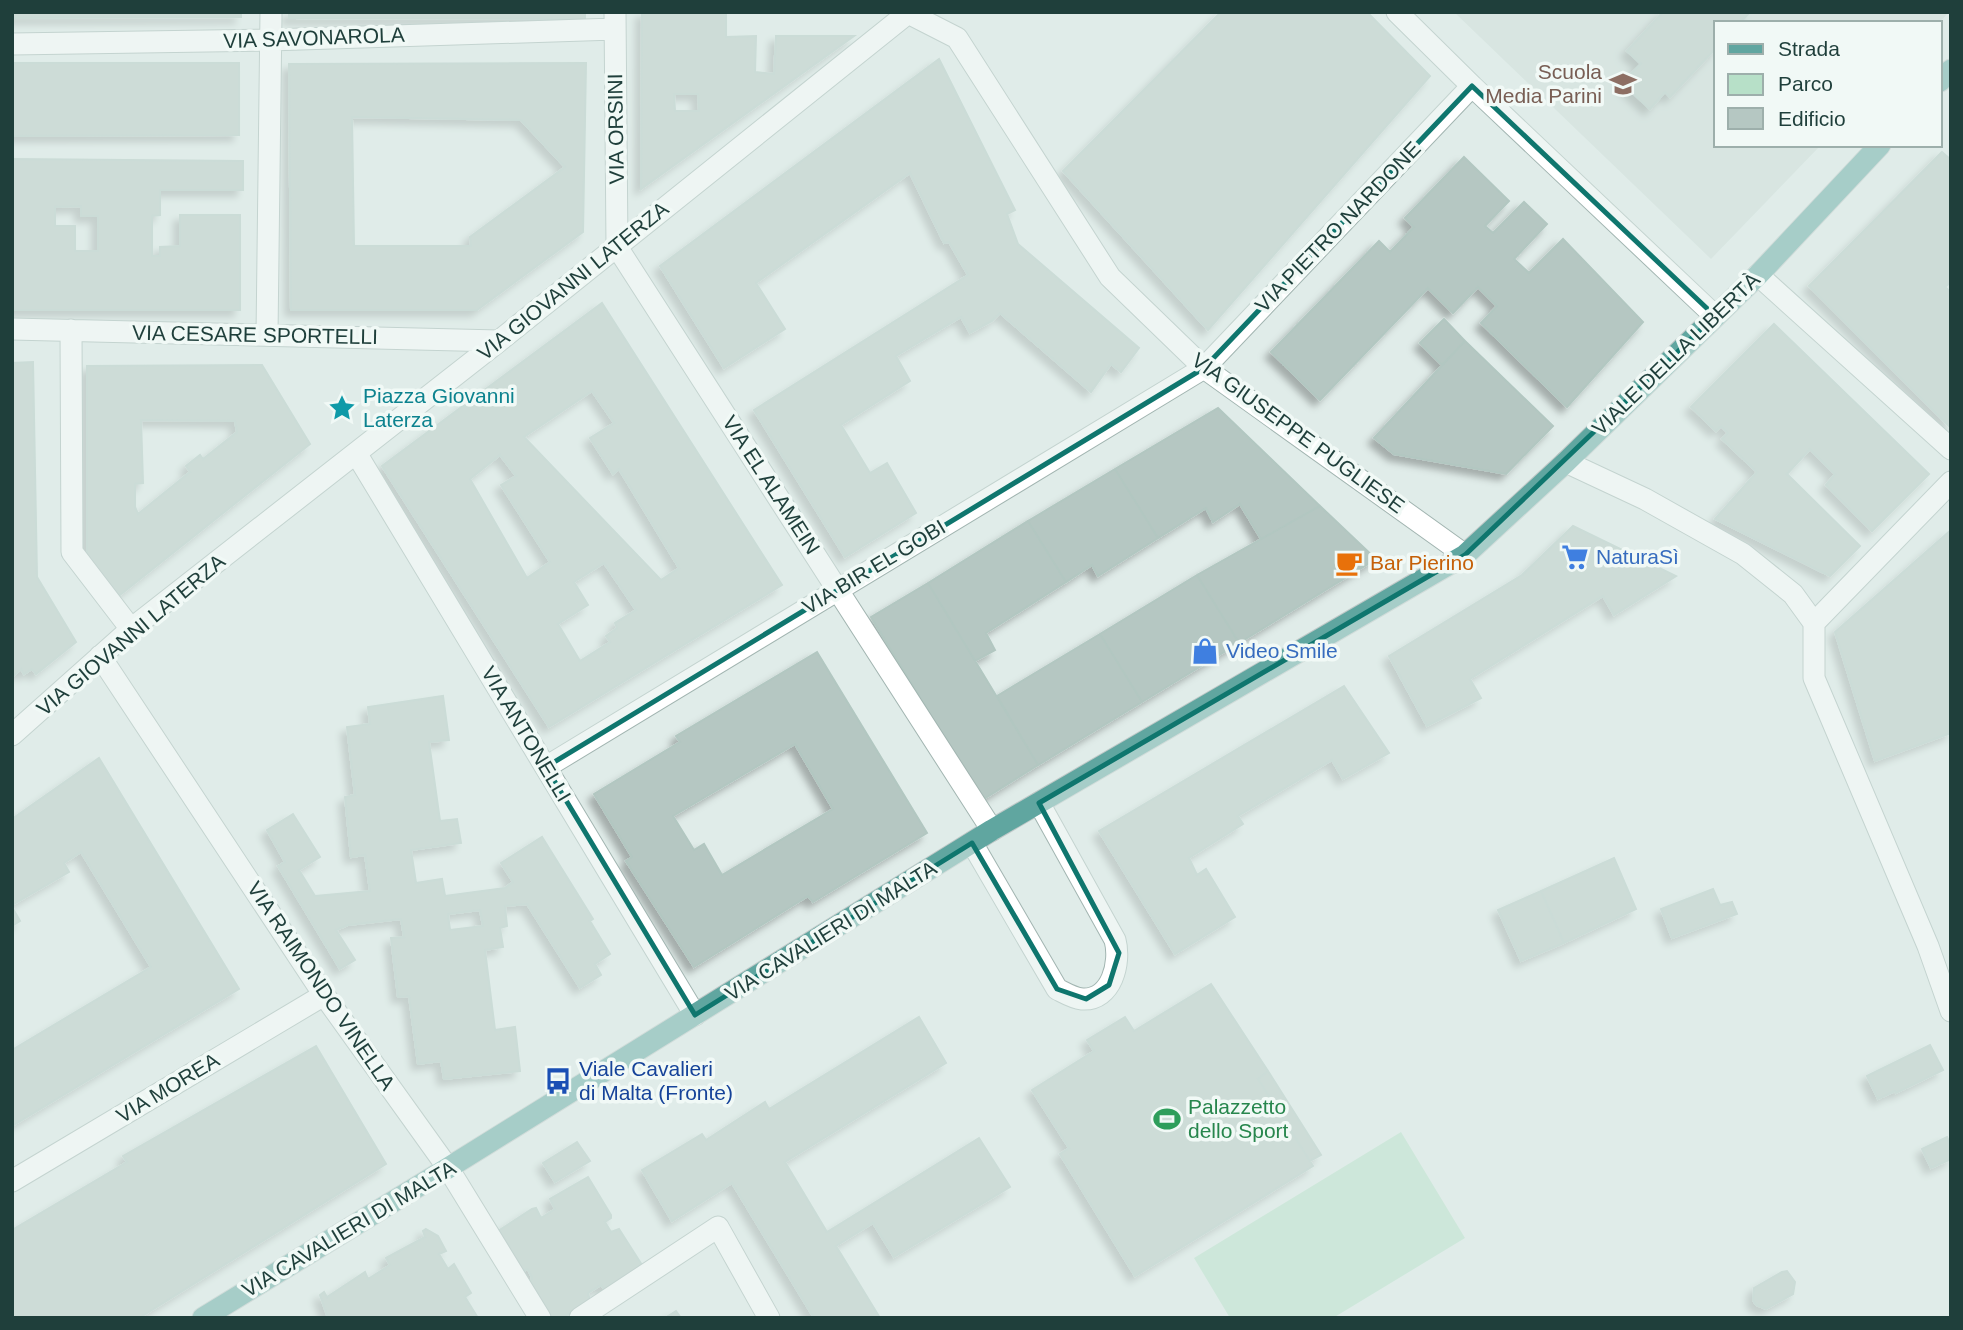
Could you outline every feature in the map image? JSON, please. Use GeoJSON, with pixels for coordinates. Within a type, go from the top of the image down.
{"type":"FeatureCollection","features":[{"type":"Feature","properties":{"kind":"main road","name":"VIALE DELLA LIBERTÀ"},"geometry":{"type":"LineString","coordinates":[[1465,555],[1566,462],[1758,275],[1878,147]]}},
{"type":"Feature","properties":{"kind":"main road","name":"VIA CAVALIERI DI MALTA"},"geometry":{"type":"LineString","coordinates":[[203,1318],[992,830],[1465,555]]}},
{"type":"Feature","properties":{"kind":"street"},"geometry":{"type":"LineString","coordinates":[[267,335],[271,12]]}},
{"type":"Feature","properties":{"kind":"street","name":"VIA GIOVANNI LATERZA"},"geometry":{"type":"LineString","coordinates":[[12,735],[131,629],[499,341],[908,12]]}},
{"type":"Feature","properties":{"kind":"street","name":"VIA GIUSEPPE PUGLIESE"},"geometry":{"type":"LineString","coordinates":[[908,12],[957,38],[1110,277],[1204,368],[1465,555]]}},
{"type":"Feature","properties":{"kind":"street"},"geometry":{"type":"LineString","coordinates":[[1397,12],[1715,316]]}},
{"type":"Feature","properties":{"kind":"street","name":"VIA SAVONAROLA"},"geometry":{"type":"LineString","coordinates":[[12,44],[270,40],[615,20]]}},
{"type":"Feature","properties":{"kind":"street","name":"VIA ORSINI"},"geometry":{"type":"LineString","coordinates":[[615,20],[617,247]]}},
{"type":"Feature","properties":{"kind":"street","name":"VIA PIETRO NARDONE"},"geometry":{"type":"LineString","coordinates":[[1204,368],[1472,86]]}},
{"type":"Feature","properties":{"kind":"street","name":"VIA EL ALAMEIN"},"geometry":{"type":"LineString","coordinates":[[617,247],[992,830]]}},
{"type":"Feature","properties":{"kind":"street"},"geometry":{"type":"LineString","coordinates":[[1758,275],[1951,449]]}},
{"type":"Feature","properties":{"kind":"street","name":"VIA CESARE SPORTELLI"},"geometry":{"type":"LineString","coordinates":[[12,329],[499,341]]}},
{"type":"Feature","properties":{"kind":"street"},"geometry":{"type":"LineString","coordinates":[[71,331],[72,552],[131,629]]}},
{"type":"Feature","properties":{"kind":"street","name":"VIA BIR EL GOBI"},"geometry":{"type":"LineString","coordinates":[[546,768],[1204,368]]}},
{"type":"Feature","properties":{"kind":"street","name":"VIA ANTONELLI"},"geometry":{"type":"LineString","coordinates":[[356,453],[695,1015]]}},
{"type":"Feature","properties":{"kind":"street"},"geometry":{"type":"LineString","coordinates":[[1566,462],[1645,499],[1743,554],[1793,594],[1814,623],[1814,678],[1928,946],[1951,1011]]}},
{"type":"Feature","properties":{"kind":"street"},"geometry":{"type":"LineString","coordinates":[[1814,623],[1951,482]]}},
{"type":"Feature","properties":{"kind":"street","name":"VIA RAIMONDO VINELLA"},"geometry":{"type":"LineString","coordinates":[[100,656],[324,995],[448,1168],[540,1318]]}},
{"type":"Feature","properties":{"kind":"street"},"geometry":{"type":"LineString","coordinates":[[972,843],[1057,989],[1072,997],[1086,999],[1098,995],[1109,985],[1116,970],[1119,953],[1115,940],[1039,803]]}},
{"type":"Feature","properties":{"kind":"street"},"geometry":{"type":"LineString","coordinates":[[1928,946],[1951,960]]}},
{"type":"Feature","properties":{"kind":"street","name":"VIA MOREA"},"geometry":{"type":"LineString","coordinates":[[12,1181],[324,995]]}},
{"type":"Feature","properties":{"kind":"street"},"geometry":{"type":"LineString","coordinates":[[580,1318],[718,1227],[769,1318]]}},
{"type":"Feature","properties":{"kind":"highlighted area"},"geometry":{"type":"Polygon","coordinates":[[[1472,86],[1715,316],[1465,555],[1039,803],[1119,953],[1109,985],[1086,999],[1057,989],[972,843],[695,1015],[546,767],[1204,368],[1472,86]]]}},
{"type":"Feature","properties":{"kind":"shaded area","name":"Scuola Media Parini"},"geometry":{"type":"Polygon","coordinates":[[[1454,12],[1949,12],[1941,21],[1714,21],[1714,147],[1819,147],[1711,259],[1454,12]]]}},
{"type":"Feature","properties":{"kind":"green space"},"geometry":{"type":"Polygon","coordinates":[[[1401,1132],[1465,1238],[1333,1318],[1230,1318],[1194,1258],[1401,1132]]]}},
{"type":"Feature","properties":{"kind":"building"},"geometry":{"type":"Polygon","coordinates":[[[12,12],[241,12],[241,17],[12,18],[12,12]]]}},
{"type":"Feature","properties":{"kind":"building"},"geometry":{"type":"Polygon","coordinates":[[[289,12],[585,12],[585,19],[289,18],[289,12]]]}},
{"type":"Feature","properties":{"kind":"building"},"geometry":{"type":"Polygon","coordinates":[[[642,12],[726,12],[726,37],[756,36],[755,72],[774,74],[776,36],[854,36],[641,189],[642,12]],[[674,94],[675,111],[699,111],[698,94],[674,94]]]}},
{"type":"Feature","properties":{"kind":"building"},"geometry":{"type":"Polygon","coordinates":[[[1221,12],[1367,12],[1430,76],[1208,330],[1063,171],[1221,12]]]}},
{"type":"Feature","properties":{"kind":"building"},"geometry":{"type":"Polygon","coordinates":[[[1663,12],[1750,12],[1742,21],[1714,21],[1714,50],[1670,97],[1665,92],[1650,109],[1622,83],[1641,64],[1627,51],[1663,12]]]}},
{"type":"Feature","properties":{"kind":"building"},"geometry":{"type":"Polygon","coordinates":[[[939,59],[1015,210],[1007,214],[1018,244],[1139,348],[1121,372],[1111,364],[1091,392],[1000,313],[992,321],[970,333],[961,317],[896,356],[910,381],[841,425],[870,473],[887,463],[916,513],[845,557],[754,410],[968,275],[949,242],[944,243],[910,173],[756,283],[785,329],[724,368],[660,266],[939,59]]]}},
{"type":"Feature","properties":{"kind":"building"},"geometry":{"type":"Polygon","coordinates":[[[12,63],[239,63],[239,135],[12,136],[12,63]]]}},
{"type":"Feature","properties":{"kind":"building"},"geometry":{"type":"Polygon","coordinates":[[[586,63],[583,232],[477,310],[291,310],[289,64],[586,63]],[[352,117],[354,246],[471,246],[470,237],[565,167],[521,120],[352,117]]]}},
{"type":"Feature","properties":{"kind":"building"},"geometry":{"type":"Polygon","coordinates":[[[1942,152],[1951,160],[1951,282],[1945,287],[1951,292],[1951,428],[1809,286],[1942,152]]]}},
{"type":"Feature","properties":{"kind":"building"},"geometry":{"type":"Polygon","coordinates":[[[1464,157],[1509,201],[1485,226],[1493,233],[1524,202],[1547,224],[1514,259],[1529,273],[1563,239],[1643,322],[1567,407],[1481,323],[1497,306],[1478,287],[1453,313],[1428,288],[1320,400],[1271,352],[1379,241],[1390,252],[1414,227],[1405,218],[1464,157]]]}},
{"type":"Feature","properties":{"kind":"building"},"geometry":{"type":"Polygon","coordinates":[[[12,159],[243,161],[243,190],[160,190],[160,215],[152,216],[152,256],[160,256],[160,247],[180,246],[180,215],[240,215],[240,310],[12,310],[12,159]],[[81,206],[55,207],[55,226],[75,226],[75,251],[98,251],[98,216],[81,216],[81,206]]]}},
{"type":"Feature","properties":{"kind":"building"},"geometry":{"type":"Polygon","coordinates":[[[602,303],[782,585],[549,727],[382,466],[602,303]],[[592,391],[524,437],[661,580],[679,568],[619,469],[613,474],[590,438],[614,423],[592,391]],[[500,455],[470,479],[527,578],[550,562],[501,485],[516,476],[500,455]],[[604,563],[574,582],[588,605],[558,624],[580,661],[610,642],[606,636],[617,628],[615,623],[636,610],[604,563]]]}},
{"type":"Feature","properties":{"kind":"building"},"geometry":{"type":"Polygon","coordinates":[[[1444,319],[1465,341],[1442,365],[1420,343],[1444,319]]]}},
{"type":"Feature","properties":{"kind":"building"},"geometry":{"type":"Polygon","coordinates":[[[1774,324],[1929,474],[1872,531],[1826,485],[1835,474],[1810,449],[1787,474],[1860,546],[1830,576],[1715,519],[1757,472],[1722,439],[1728,433],[1721,426],[1716,431],[1691,407],[1774,324]]]}},
{"type":"Feature","properties":{"kind":"building"},"geometry":{"type":"Polygon","coordinates":[[[1465,341],[1553,426],[1506,474],[1394,454],[1374,438],[1465,341]]]}},
{"type":"Feature","properties":{"kind":"building"},"geometry":{"type":"Polygon","coordinates":[[[33,362],[37,577],[76,642],[36,674],[32,669],[24,674],[21,669],[12,677],[12,363],[33,362]]]}},
{"type":"Feature","properties":{"kind":"building"},"geometry":{"type":"Polygon","coordinates":[[[262,365],[310,444],[116,598],[87,561],[87,366],[262,365]],[[141,420],[143,483],[135,484],[135,507],[138,514],[190,472],[186,466],[200,455],[203,459],[237,432],[235,421],[141,420]]]}},
{"type":"Feature","properties":{"kind":"building"},"geometry":{"type":"Polygon","coordinates":[[[1218,408],[1320,506],[1261,539],[1240,504],[1213,522],[1206,508],[1158,538],[1115,469],[1218,408]]]}},
{"type":"Feature","properties":{"kind":"building"},"geometry":{"type":"Polygon","coordinates":[[[1115,469],[1158,538],[1098,576],[1092,565],[1066,582],[1028,521],[1115,469]]]}},
{"type":"Feature","properties":{"kind":"building"},"geometry":{"type":"Polygon","coordinates":[[[1320,506],[1376,559],[1239,643],[1197,575],[1320,506]]]}},
{"type":"Feature","properties":{"kind":"building"},"geometry":{"type":"Polygon","coordinates":[[[1028,521],[1066,582],[986,633],[995,650],[975,661],[928,583],[1028,521]]]}},
{"type":"Feature","properties":{"kind":"building"},"geometry":{"type":"Polygon","coordinates":[[[1573,526],[1676,576],[1614,615],[1603,596],[1470,679],[1481,698],[1427,726],[1389,656],[1522,575],[1573,526]]]}},
{"type":"Feature","properties":{"kind":"building"},"geometry":{"type":"Polygon","coordinates":[[[1951,530],[1951,733],[1875,761],[1835,632],[1951,530]]]}},
{"type":"Feature","properties":{"kind":"building"},"geometry":{"type":"Polygon","coordinates":[[[1197,575],[1239,643],[1142,702],[1100,634],[1197,575]]]}},
{"type":"Feature","properties":{"kind":"building"},"geometry":{"type":"Polygon","coordinates":[[[928,583],[1038,765],[982,800],[871,617],[928,583]]]}},
{"type":"Feature","properties":{"kind":"building"},"geometry":{"type":"Polygon","coordinates":[[[1100,634],[1142,702],[1038,765],[997,696],[1100,634]]]}},
{"type":"Feature","properties":{"kind":"building"},"geometry":{"type":"Polygon","coordinates":[[[817,652],[927,833],[813,902],[808,896],[694,967],[626,861],[632,857],[594,794],[680,742],[676,736],[817,652]],[[795,744],[673,816],[694,850],[704,844],[722,875],[833,809],[795,744]]]}},
{"type":"Feature","properties":{"kind":"building"},"geometry":{"type":"Polygon","coordinates":[[[1344,686],[1389,753],[1343,779],[1332,760],[1238,816],[1243,824],[1189,858],[1197,875],[1206,869],[1235,917],[1175,954],[1099,831],[1344,686]]]}},
{"type":"Feature","properties":{"kind":"building"},"geometry":{"type":"Polygon","coordinates":[[[443,696],[449,740],[429,742],[440,821],[457,819],[461,843],[411,850],[416,883],[442,879],[445,896],[505,888],[513,882],[501,863],[542,837],[593,919],[590,921],[610,954],[595,964],[601,975],[580,988],[527,904],[505,906],[507,926],[500,928],[503,947],[485,950],[495,1030],[515,1027],[520,1071],[444,1079],[441,1061],[418,1064],[409,996],[398,997],[391,938],[404,937],[401,919],[348,925],[336,930],[355,960],[340,969],[278,866],[285,862],[267,830],[293,814],[320,857],[299,870],[315,896],[370,891],[365,855],[351,857],[345,797],[355,795],[347,727],[370,724],[368,707],[443,696]],[[480,910],[448,914],[450,930],[483,926],[480,910]]]}},
{"type":"Feature","properties":{"kind":"building"},"geometry":{"type":"Polygon","coordinates":[[[99,758],[239,989],[12,1126],[12,1050],[151,967],[81,852],[64,863],[69,872],[12,905],[12,819],[99,758]]]}},
{"type":"Feature","properties":{"kind":"building"},"geometry":{"type":"Polygon","coordinates":[[[1614,858],[1636,909],[1564,943],[1541,891],[1614,858]]]}},
{"type":"Feature","properties":{"kind":"building"},"geometry":{"type":"Polygon","coordinates":[[[1713,889],[1720,905],[1732,902],[1737,914],[1672,938],[1661,909],[1713,889]]]}},
{"type":"Feature","properties":{"kind":"building"},"geometry":{"type":"Polygon","coordinates":[[[1541,891],[1564,943],[1521,961],[1498,910],[1541,891]]]}},
{"type":"Feature","properties":{"kind":"building"},"geometry":{"type":"Polygon","coordinates":[[[12,907],[20,921],[12,926],[12,907]]]}},
{"type":"Feature","properties":{"kind":"building","name":"Palazzetto dello Sport"},"geometry":{"type":"Polygon","coordinates":[[[1211,984],[1268,1071],[1258,1079],[1313,1166],[1135,1276],[1060,1154],[1069,1148],[1032,1090],[1094,1051],[1087,1040],[1125,1017],[1134,1031],[1211,984]]]}},
{"type":"Feature","properties":{"kind":"building"},"geometry":{"type":"Polygon","coordinates":[[[919,1017],[946,1063],[785,1162],[827,1232],[979,1138],[1010,1187],[894,1257],[873,1223],[836,1246],[880,1318],[814,1318],[732,1183],[672,1221],[642,1170],[702,1134],[706,1140],[765,1102],[769,1109],[919,1017]]]}},
{"type":"Feature","properties":{"kind":"building"},"geometry":{"type":"Polygon","coordinates":[[[1930,1045],[1943,1070],[1878,1099],[1867,1076],[1930,1045]]]}},
{"type":"Feature","properties":{"kind":"building"},"geometry":{"type":"Polygon","coordinates":[[[316,1046],[386,1164],[139,1318],[12,1318],[12,1230],[127,1162],[123,1156],[316,1046]]]}},
{"type":"Feature","properties":{"kind":"building"},"geometry":{"type":"Polygon","coordinates":[[[1268,1071],[1321,1155],[1310,1161],[1258,1079],[1268,1071]]]}},
{"type":"Feature","properties":{"kind":"building"},"geometry":{"type":"Polygon","coordinates":[[[1947,1137],[1951,1146],[1951,1159],[1931,1168],[1922,1149],[1947,1137]]]}},
{"type":"Feature","properties":{"kind":"building"},"geometry":{"type":"Polygon","coordinates":[[[577,1142],[590,1161],[555,1182],[543,1163],[577,1142]]]}},
{"type":"Feature","properties":{"kind":"building"},"geometry":{"type":"Polygon","coordinates":[[[588,1177],[611,1215],[605,1222],[611,1232],[619,1229],[642,1265],[642,1270],[606,1291],[601,1285],[588,1293],[590,1301],[562,1318],[549,1318],[529,1283],[532,1278],[528,1269],[523,1271],[498,1231],[532,1209],[536,1208],[541,1218],[555,1209],[550,1199],[588,1177]]]}},
{"type":"Feature","properties":{"kind":"building"},"geometry":{"type":"Polygon","coordinates":[[[426,1229],[438,1236],[446,1251],[439,1254],[448,1269],[454,1264],[471,1293],[465,1297],[478,1318],[328,1318],[320,1295],[324,1292],[327,1297],[365,1272],[368,1279],[390,1265],[386,1258],[425,1237],[423,1231],[426,1229]]]}},
{"type":"Feature","properties":{"kind":"building"},"geometry":{"type":"Polygon","coordinates":[[[1787,1271],[1795,1282],[1793,1294],[1766,1309],[1756,1305],[1753,1300],[1754,1288],[1787,1271]]]}},
{"type":"Feature","properties":{"kind":"building"},"geometry":{"type":"Polygon","coordinates":[[[676,1311],[681,1318],[665,1318],[676,1311]]]}},
{"type":"Feature","properties":{"kind":"place","name":"Scuola Media Parini"},"geometry":{"type":"Point","coordinates":[1623,84]}},
{"type":"Feature","properties":{"kind":"place","name":"Piazza Giovanni Laterza"},"geometry":{"type":"Point","coordinates":[342,408]}},
{"type":"Feature","properties":{"kind":"place","name":"NaturaSì"},"geometry":{"type":"Point","coordinates":[1575,557]}},
{"type":"Feature","properties":{"kind":"place","name":"Bar Pierino"},"geometry":{"type":"Point","coordinates":[1349,563]}},
{"type":"Feature","properties":{"kind":"place","name":"Video Smile"},"geometry":{"type":"Point","coordinates":[1205,651]}},
{"type":"Feature","properties":{"kind":"place","name":"Viale Cavalieri di Malta (Fronte)"},"geometry":{"type":"Point","coordinates":[558,1081]}},
{"type":"Feature","properties":{"kind":"place","name":"Palazzetto dello Sport"},"geometry":{"type":"Point","coordinates":[1167,1119]}}]}
